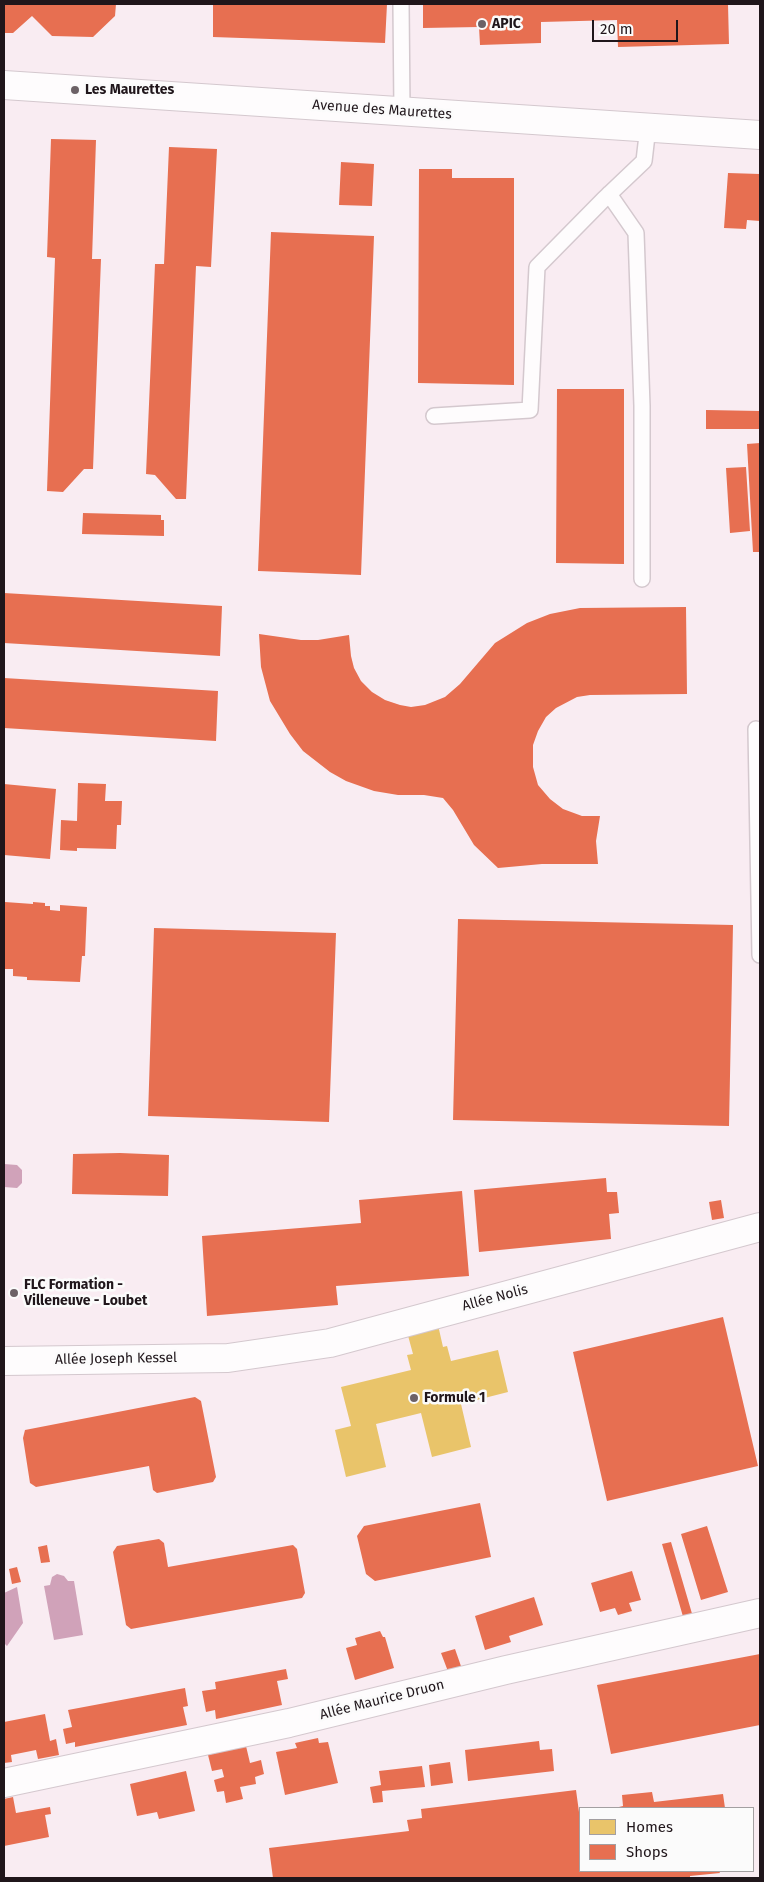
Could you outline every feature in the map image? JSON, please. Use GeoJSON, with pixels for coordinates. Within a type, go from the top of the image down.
{"type":"FeatureCollection","features":[{"type":"Feature","properties":{"kind":"street","name":"Avenue des Maurettes"},"geometry":{"type":"LineString","coordinates":[[4,85],[760,135]]}},
{"type":"Feature","properties":{"kind":"street","name":"Allée Nolis"},"geometry":{"type":"LineString","coordinates":[[228,1358],[330,1343],[760,1227]]}},
{"type":"Feature","properties":{"kind":"street","name":"Allée Joseph Kessel"},"geometry":{"type":"LineString","coordinates":[[4,1361],[228,1358]]}},
{"type":"Feature","properties":{"kind":"street","name":"Allée Maurice Druon"},"geometry":{"type":"LineString","coordinates":[[4,1783],[289,1724],[506,1670],[760,1613]]}},
{"type":"Feature","properties":{"kind":"lane"},"geometry":{"type":"LineString","coordinates":[[401,4],[402,111]]}},
{"type":"Feature","properties":{"kind":"lane"},"geometry":{"type":"LineString","coordinates":[[434,416],[530,410],[537,267],[644,161],[648,127]]}},
{"type":"Feature","properties":{"kind":"lane"},"geometry":{"type":"LineString","coordinates":[[609,194],[636,233],[642,406],[642,579]]}},
{"type":"Feature","properties":{"kind":"lane"},"geometry":{"type":"LineString","coordinates":[[756,729],[760,955]]}},
{"type":"Feature","properties":{"kind":"shaded area"},"geometry":{"type":"Polygon","coordinates":[[[4,1164],[17,1165],[22,1170],[22,1183],[17,1188],[4,1187],[4,1164]]]}},
{"type":"Feature","properties":{"kind":"shaded area"},"geometry":{"type":"Polygon","coordinates":[[[57,1574],[64,1576],[68,1581],[74,1581],[83,1635],[54,1640],[44,1586],[50,1585],[52,1577],[57,1574]]]}},
{"type":"Feature","properties":{"kind":"shaded area"},"geometry":{"type":"Polygon","coordinates":[[[17,1587],[23,1623],[7,1646],[4,1643],[4,1593],[17,1587]]]}},
{"type":"Feature","properties":{"kind":"building: Homes","name":"Formule 1"},"geometry":{"type":"Polygon","coordinates":[[[438,1325],[443,1347],[447,1346],[451,1361],[498,1350],[508,1392],[461,1404],[471,1447],[432,1457],[421,1413],[376,1424],[386,1467],[346,1477],[335,1430],[351,1426],[341,1387],[411,1370],[407,1355],[413,1354],[407,1332],[438,1325]]]}},
{"type":"Feature","properties":{"kind":"building: Shops"},"geometry":{"type":"Polygon","coordinates":[[[4,4],[116,4],[115,16],[93,37],[52,36],[32,16],[13,33],[4,33],[4,4]]]}},
{"type":"Feature","properties":{"kind":"building: Shops"},"geometry":{"type":"Polygon","coordinates":[[[213,4],[387,4],[385,43],[213,37],[213,4]]]}},
{"type":"Feature","properties":{"kind":"building: Shops","name":"APIC"},"geometry":{"type":"Polygon","coordinates":[[[423,4],[728,4],[729,44],[618,47],[617,20],[541,22],[541,43],[480,45],[479,27],[423,28],[423,4]]]}},
{"type":"Feature","properties":{"kind":"building: Shops"},"geometry":{"type":"Polygon","coordinates":[[[51,139],[96,140],[92,259],[101,259],[93,469],[84,469],[63,492],[47,491],[55,258],[47,257],[51,139]]]}},
{"type":"Feature","properties":{"kind":"building: Shops"},"geometry":{"type":"Polygon","coordinates":[[[169,147],[217,149],[211,267],[196,266],[186,499],[176,499],[155,475],[146,474],[155,264],[164,264],[169,147]]]}},
{"type":"Feature","properties":{"kind":"building: Shops"},"geometry":{"type":"Polygon","coordinates":[[[341,162],[374,164],[372,206],[339,205],[341,162]]]}},
{"type":"Feature","properties":{"kind":"building: Shops"},"geometry":{"type":"Polygon","coordinates":[[[419,169],[452,169],[452,178],[514,178],[514,385],[418,383],[419,169]]]}},
{"type":"Feature","properties":{"kind":"building: Shops"},"geometry":{"type":"Polygon","coordinates":[[[728,173],[760,174],[760,221],[747,220],[746,229],[724,228],[728,173]]]}},
{"type":"Feature","properties":{"kind":"building: Shops"},"geometry":{"type":"Polygon","coordinates":[[[271,232],[374,236],[361,575],[258,571],[271,232]]]}},
{"type":"Feature","properties":{"kind":"building: Shops"},"geometry":{"type":"Polygon","coordinates":[[[557,389],[624,389],[624,564],[556,563],[557,389]]]}},
{"type":"Feature","properties":{"kind":"building: Shops"},"geometry":{"type":"Polygon","coordinates":[[[706,410],[760,411],[760,429],[706,429],[706,410]]]}},
{"type":"Feature","properties":{"kind":"building: Shops"},"geometry":{"type":"Polygon","coordinates":[[[760,443],[760,552],[753,552],[747,444],[760,443]]]}},
{"type":"Feature","properties":{"kind":"building: Shops"},"geometry":{"type":"Polygon","coordinates":[[[746,467],[750,531],[730,533],[726,468],[746,467]]]}},
{"type":"Feature","properties":{"kind":"building: Shops"},"geometry":{"type":"Polygon","coordinates":[[[83,513],[161,515],[161,520],[164,520],[164,536],[82,534],[83,513]]]}},
{"type":"Feature","properties":{"kind":"building: Shops"},"geometry":{"type":"Polygon","coordinates":[[[4,593],[222,606],[220,656],[4,643],[4,593]]]}},
{"type":"Feature","properties":{"kind":"building: Shops"},"geometry":{"type":"Polygon","coordinates":[[[686,607],[687,694],[590,695],[577,697],[556,708],[546,717],[533,745],[533,767],[538,785],[550,799],[563,809],[582,816],[600,816],[596,841],[598,864],[542,864],[498,868],[474,845],[453,810],[443,798],[424,795],[398,795],[374,791],[346,781],[330,772],[303,751],[290,734],[270,701],[261,667],[259,634],[301,640],[318,640],[349,635],[354,668],[361,681],[372,692],[385,700],[411,707],[425,705],[445,697],[460,684],[495,643],[527,623],[550,614],[580,608],[686,607]]]}},
{"type":"Feature","properties":{"kind":"building: Shops"},"geometry":{"type":"Polygon","coordinates":[[[4,678],[218,691],[216,741],[4,728],[4,678]]]}},
{"type":"Feature","properties":{"kind":"building: Shops"},"geometry":{"type":"Polygon","coordinates":[[[78,783],[106,784],[105,801],[122,801],[121,825],[117,825],[116,849],[77,848],[77,851],[60,850],[61,820],[77,821],[78,783]]]}},
{"type":"Feature","properties":{"kind":"building: Shops"},"geometry":{"type":"Polygon","coordinates":[[[4,784],[56,789],[50,859],[4,855],[4,784]]]}},
{"type":"Feature","properties":{"kind":"building: Shops"},"geometry":{"type":"Polygon","coordinates":[[[5,902],[45,903],[45,906],[50,906],[50,910],[60,911],[60,905],[87,907],[85,956],[82,956],[80,982],[27,980],[27,977],[13,976],[13,969],[4,969],[5,902]]]}},
{"type":"Feature","properties":{"kind":"building: Shops"},"geometry":{"type":"Polygon","coordinates":[[[458,919],[733,925],[729,1126],[453,1120],[458,919]]]}},
{"type":"Feature","properties":{"kind":"building: Shops"},"geometry":{"type":"Polygon","coordinates":[[[154,928],[336,933],[329,1122],[148,1116],[154,928]]]}},
{"type":"Feature","properties":{"kind":"building: Shops"},"geometry":{"type":"Polygon","coordinates":[[[73,1154],[169,1155],[168,1196],[72,1194],[73,1154]]]}},
{"type":"Feature","properties":{"kind":"building: Shops"},"geometry":{"type":"Polygon","coordinates":[[[606,1178],[607,1192],[617,1192],[619,1213],[609,1214],[611,1239],[479,1252],[474,1190],[606,1178]]]}},
{"type":"Feature","properties":{"kind":"building: Shops"},"geometry":{"type":"Polygon","coordinates":[[[462,1191],[469,1276],[336,1286],[338,1305],[207,1316],[202,1236],[361,1223],[359,1200],[462,1191]]]}},
{"type":"Feature","properties":{"kind":"building: Shops"},"geometry":{"type":"Polygon","coordinates":[[[721,1200],[724,1218],[712,1220],[709,1202],[721,1200]]]}},
{"type":"Feature","properties":{"kind":"building: Shops"},"geometry":{"type":"Polygon","coordinates":[[[723,1317],[758,1466],[607,1501],[573,1352],[723,1317]]]}},
{"type":"Feature","properties":{"kind":"building: Shops"},"geometry":{"type":"Polygon","coordinates":[[[195,1397],[201,1401],[216,1477],[213,1482],[157,1493],[153,1490],[149,1466],[36,1487],[30,1483],[23,1438],[25,1430],[195,1397]]]}},
{"type":"Feature","properties":{"kind":"building: Shops"},"geometry":{"type":"Polygon","coordinates":[[[480,1503],[491,1557],[375,1581],[366,1574],[357,1536],[364,1526],[480,1503]]]}},
{"type":"Feature","properties":{"kind":"building: Shops"},"geometry":{"type":"Polygon","coordinates":[[[707,1526],[728,1592],[701,1600],[681,1534],[707,1526]]]}},
{"type":"Feature","properties":{"kind":"building: Shops"},"geometry":{"type":"Polygon","coordinates":[[[159,1539],[164,1543],[168,1567],[293,1545],[297,1549],[305,1593],[302,1598],[131,1629],[126,1625],[113,1552],[117,1546],[159,1539]]]}},
{"type":"Feature","properties":{"kind":"building: Shops"},"geometry":{"type":"Polygon","coordinates":[[[671,1542],[693,1617],[684,1620],[662,1544],[671,1542]]]}},
{"type":"Feature","properties":{"kind":"building: Shops"},"geometry":{"type":"Polygon","coordinates":[[[47,1545],[50,1562],[41,1563],[38,1547],[47,1545]]]}},
{"type":"Feature","properties":{"kind":"building: Shops"},"geometry":{"type":"Polygon","coordinates":[[[17,1567],[21,1582],[12,1584],[9,1569],[17,1567]]]}},
{"type":"Feature","properties":{"kind":"building: Shops"},"geometry":{"type":"Polygon","coordinates":[[[632,1571],[641,1600],[629,1603],[632,1611],[618,1615],[615,1608],[600,1612],[591,1583],[632,1571]]]}},
{"type":"Feature","properties":{"kind":"building: Shops"},"geometry":{"type":"Polygon","coordinates":[[[534,1597],[543,1625],[509,1636],[511,1642],[485,1650],[475,1616],[534,1597]]]}},
{"type":"Feature","properties":{"kind":"building: Shops"},"geometry":{"type":"Polygon","coordinates":[[[380,1631],[383,1637],[385,1637],[394,1668],[355,1680],[346,1648],[357,1645],[355,1638],[380,1631]]]}},
{"type":"Feature","properties":{"kind":"building: Shops"},"geometry":{"type":"Polygon","coordinates":[[[455,1649],[462,1669],[449,1674],[441,1653],[455,1649]]]}},
{"type":"Feature","properties":{"kind":"building: Shops"},"geometry":{"type":"Polygon","coordinates":[[[760,1654],[760,1725],[611,1754],[597,1685],[760,1654]]]}},
{"type":"Feature","properties":{"kind":"building: Shops"},"geometry":{"type":"Polygon","coordinates":[[[286,1669],[288,1679],[277,1681],[282,1705],[216,1719],[215,1710],[206,1712],[202,1691],[216,1689],[215,1682],[286,1669]]]}},
{"type":"Feature","properties":{"kind":"building: Shops"},"geometry":{"type":"Polygon","coordinates":[[[185,1688],[188,1706],[183,1707],[187,1725],[75,1747],[75,1742],[66,1744],[63,1729],[72,1727],[68,1710],[185,1688]]]}},
{"type":"Feature","properties":{"kind":"building: Shops"},"geometry":{"type":"Polygon","coordinates":[[[45,1714],[50,1741],[56,1739],[59,1755],[38,1759],[36,1750],[11,1755],[12,1762],[4,1763],[4,1722],[45,1714]]]}},
{"type":"Feature","properties":{"kind":"building: Shops"},"geometry":{"type":"Polygon","coordinates":[[[318,1738],[319,1743],[328,1742],[338,1783],[285,1795],[276,1752],[297,1748],[295,1743],[318,1738]]]}},
{"type":"Feature","properties":{"kind":"building: Shops"},"geometry":{"type":"Polygon","coordinates":[[[539,1741],[540,1750],[552,1749],[554,1771],[468,1781],[465,1750],[539,1741]]]}},
{"type":"Feature","properties":{"kind":"building: Shops"},"geometry":{"type":"Polygon","coordinates":[[[246,1746],[250,1763],[261,1760],[264,1774],[255,1777],[256,1784],[240,1787],[243,1799],[226,1803],[224,1791],[217,1792],[214,1780],[224,1777],[222,1769],[212,1771],[208,1755],[246,1746]]]}},
{"type":"Feature","properties":{"kind":"building: Shops"},"geometry":{"type":"Polygon","coordinates":[[[450,1762],[453,1783],[431,1786],[429,1765],[450,1762]]]}},
{"type":"Feature","properties":{"kind":"building: Shops"},"geometry":{"type":"Polygon","coordinates":[[[422,1766],[425,1787],[382,1791],[383,1802],[373,1803],[370,1787],[381,1785],[379,1771],[422,1766]]]}},
{"type":"Feature","properties":{"kind":"building: Shops"},"geometry":{"type":"Polygon","coordinates":[[[186,1771],[195,1811],[159,1819],[157,1812],[137,1816],[130,1784],[186,1771]]]}},
{"type":"Feature","properties":{"kind":"building: Shops"},"geometry":{"type":"Polygon","coordinates":[[[576,1790],[579,1812],[579,1872],[720,1873],[690,1876],[690,1878],[273,1878],[269,1848],[409,1831],[407,1820],[422,1818],[421,1809],[576,1790]]]}},
{"type":"Feature","properties":{"kind":"building: Shops"},"geometry":{"type":"Polygon","coordinates":[[[652,1792],[654,1802],[723,1794],[725,1807],[619,1807],[623,1806],[622,1795],[652,1792]]]}},
{"type":"Feature","properties":{"kind":"building: Shops"},"geometry":{"type":"Polygon","coordinates":[[[13,1797],[16,1813],[50,1807],[51,1814],[45,1815],[49,1837],[4,1846],[4,1799],[13,1797]]]}},
{"type":"Feature","properties":{"kind":"place","name":"APIC"},"geometry":{"type":"Point","coordinates":[482,24]}},
{"type":"Feature","properties":{"kind":"place","name":"Les Maurettes"},"geometry":{"type":"Point","coordinates":[75,90]}},
{"type":"Feature","properties":{"kind":"place","name":"FLC Formation - Villeneuve - Loubet"},"geometry":{"type":"Point","coordinates":[14,1293]}},
{"type":"Feature","properties":{"kind":"place","name":"Formule 1"},"geometry":{"type":"Point","coordinates":[414,1398]}}]}
